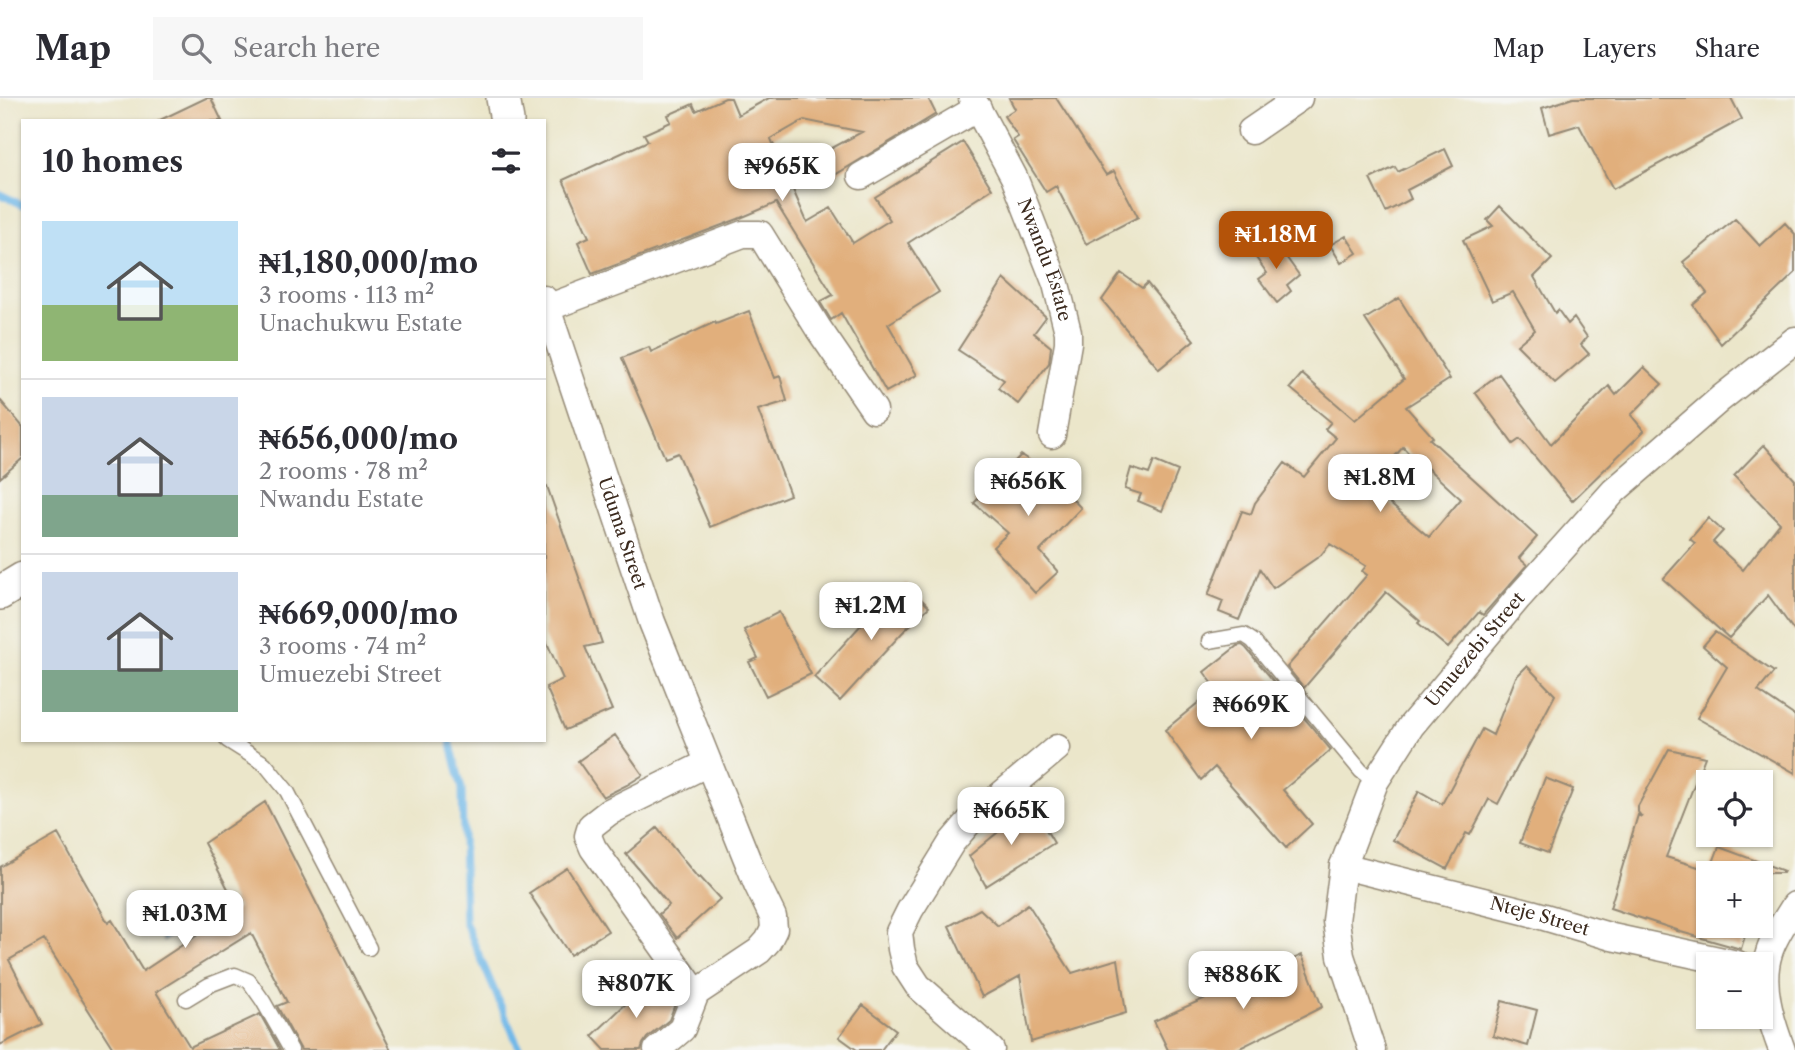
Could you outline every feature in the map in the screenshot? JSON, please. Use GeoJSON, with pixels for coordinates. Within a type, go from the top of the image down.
{"type":"FeatureCollection","features":[{"type":"Feature","properties":{"kind":"street"},"geometry":{"type":"LineString","coordinates":[[503,98],[507,119]]}},
{"type":"Feature","properties":{"kind":"street"},"geometry":{"type":"LineString","coordinates":[[1251,131],[1299,98]]}},
{"type":"Feature","properties":{"kind":"street"},"geometry":{"type":"LineString","coordinates":[[861,176],[975,103]]}},
{"type":"Feature","properties":{"kind":"street","name":"Nwandu Estate"},"geometry":{"type":"LineString","coordinates":[[975,103],[1014,177],[1056,284],[1068,332],[1052,435]]}},
{"type":"Feature","properties":{"kind":"street"},"geometry":{"type":"LineString","coordinates":[[546,304],[743,234],[760,234],[818,328],[874,410]]}},
{"type":"Feature","properties":{"kind":"street","name":"Uduma Street"},"geometry":{"type":"LineString","coordinates":[[546,304],[652,622],[773,918],[774,929],[759,951],[696,993]]}},
{"type":"Feature","properties":{"kind":"street","name":"Umuezebi Street"},"geometry":{"type":"LineString","coordinates":[[1372,1050],[1341,956],[1336,921],[1343,866],[1375,782],[1411,726],[1518,598],[1614,491],[1720,399],[1795,340]]}},
{"type":"Feature","properties":{"kind":"street"},"geometry":{"type":"LineString","coordinates":[[0,593],[21,580]]}},
{"type":"Feature","properties":{"kind":"street"},"geometry":{"type":"LineString","coordinates":[[991,1050],[918,986],[905,966],[899,932],[952,842],[970,821],[1057,748]]}},
{"type":"Feature","properties":{"kind":"street"},"geometry":{"type":"LineString","coordinates":[[657,1050],[682,1029],[696,993],[593,848],[588,836],[591,826],[609,812],[708,763]]}},
{"type":"Feature","properties":{"kind":"street","name":"Nteje Street"},"geometry":{"type":"LineString","coordinates":[[1343,866],[1531,912],[1612,937],[1696,955]]}},
{"type":"Feature","properties":{"kind":"street"},"geometry":{"type":"LineString","coordinates":[[1769,952],[1795,905]]}},
{"type":"Feature","properties":{"kind":"street"},"geometry":{"type":"LineString","coordinates":[[1773,1024],[1782,1050]]}},
{"type":"Feature","properties":{"kind":"lane"},"geometry":{"type":"LineString","coordinates":[[1209,641],[1244,635],[1253,641],[1361,771],[1375,782]]}},
{"type":"Feature","properties":{"kind":"lane"},"geometry":{"type":"LineString","coordinates":[[230,742],[265,764],[287,791],[369,948]]}},
{"type":"Feature","properties":{"kind":"lane"},"geometry":{"type":"LineString","coordinates":[[186,999],[209,985],[235,975],[249,981],[291,1050]]}},
{"type":"Feature","properties":{"kind":"water"},"geometry":{"type":"Polygon","coordinates":[[[187,901],[196,920],[163,941],[154,917],[187,901]]]}},
{"type":"Feature","properties":{"kind":"building"},"geometry":{"type":"Polygon","coordinates":[[[211,98],[221,119],[162,119],[211,98]]]}},
{"type":"Feature","properties":{"kind":"building"},"geometry":{"type":"Polygon","coordinates":[[[731,98],[738,115],[769,98],[928,98],[936,114],[833,176],[821,154],[862,132],[804,120],[771,139],[807,222],[831,208],[853,243],[890,220],[875,197],[963,142],[992,189],[908,243],[939,292],[888,324],[917,375],[886,392],[841,313],[831,320],[820,302],[833,295],[776,203],[592,274],[578,242],[589,237],[563,180],[648,141],[644,134],[671,122],[668,115],[693,104],[696,111],[731,98]]]}},
{"type":"Feature","properties":{"kind":"building"},"geometry":{"type":"Polygon","coordinates":[[[1009,98],[1056,98],[1106,175],[1114,171],[1138,217],[1086,244],[1056,186],[1046,192],[1013,140],[1018,137],[1004,116],[1015,109],[1009,98]]]}},
{"type":"Feature","properties":{"kind":"building"},"geometry":{"type":"Polygon","coordinates":[[[1573,98],[1731,98],[1742,119],[1613,189],[1579,125],[1549,134],[1542,108],[1573,98]]]}},
{"type":"Feature","properties":{"kind":"building"},"geometry":{"type":"Polygon","coordinates":[[[1445,149],[1453,166],[1407,190],[1411,199],[1386,212],[1370,179],[1395,167],[1398,172],[1445,149]]]}},
{"type":"Feature","properties":{"kind":"building"},"geometry":{"type":"Polygon","coordinates":[[[1500,206],[1552,259],[1534,277],[1555,313],[1558,310],[1568,324],[1574,318],[1587,337],[1581,345],[1589,354],[1555,383],[1517,345],[1535,330],[1513,292],[1492,301],[1463,240],[1493,226],[1487,220],[1500,206]]]}},
{"type":"Feature","properties":{"kind":"building"},"geometry":{"type":"Polygon","coordinates":[[[1735,219],[1760,246],[1785,223],[1795,234],[1795,273],[1721,344],[1693,305],[1707,293],[1683,262],[1735,219]]]}},
{"type":"Feature","properties":{"kind":"building"},"geometry":{"type":"Polygon","coordinates":[[[1346,236],[1357,253],[1341,263],[1330,245],[1346,236]]]}},
{"type":"Feature","properties":{"kind":"building"},"geometry":{"type":"Polygon","coordinates":[[[1274,240],[1299,275],[1287,285],[1291,291],[1277,303],[1259,279],[1267,273],[1254,255],[1274,240]]]}},
{"type":"Feature","properties":{"kind":"building"},"geometry":{"type":"Polygon","coordinates":[[[1121,273],[1142,288],[1147,283],[1194,340],[1159,369],[1102,300],[1121,273]]]}},
{"type":"Feature","properties":{"kind":"building"},"geometry":{"type":"Polygon","coordinates":[[[1004,279],[1046,317],[1034,333],[1051,347],[1049,363],[1018,404],[998,388],[1004,380],[958,350],[1004,279]]]}},
{"type":"Feature","properties":{"kind":"building"},"geometry":{"type":"Polygon","coordinates":[[[1399,298],[1450,379],[1406,407],[1433,437],[1430,439],[1537,537],[1519,558],[1527,565],[1483,615],[1479,612],[1448,648],[1386,592],[1304,688],[1287,667],[1367,575],[1362,571],[1366,566],[1330,544],[1321,555],[1273,588],[1260,569],[1239,620],[1219,612],[1223,601],[1208,595],[1242,511],[1251,514],[1255,503],[1285,463],[1304,477],[1336,438],[1325,429],[1331,422],[1290,388],[1302,374],[1355,420],[1404,379],[1365,319],[1399,298]],[[1403,447],[1369,486],[1429,537],[1461,499],[1412,454],[1411,456],[1403,447]]]}},
{"type":"Feature","properties":{"kind":"building"},"geometry":{"type":"Polygon","coordinates":[[[749,311],[775,378],[780,376],[787,401],[758,410],[790,495],[710,527],[678,453],[665,458],[622,358],[649,347],[651,352],[715,322],[716,324],[749,311]]]}},
{"type":"Feature","properties":{"kind":"building"},"geometry":{"type":"Polygon","coordinates":[[[1644,367],[1662,384],[1631,415],[1644,431],[1572,501],[1520,439],[1513,444],[1475,392],[1499,374],[1551,444],[1609,386],[1616,395],[1644,367]]]}},
{"type":"Feature","properties":{"kind":"building"},"geometry":{"type":"Polygon","coordinates":[[[0,400],[21,425],[21,460],[0,478],[0,400]]]}},
{"type":"Feature","properties":{"kind":"building"},"geometry":{"type":"Polygon","coordinates":[[[1764,445],[1795,480],[1795,632],[1768,595],[1729,638],[1663,579],[1695,543],[1690,539],[1708,518],[1723,531],[1713,542],[1743,570],[1780,523],[1734,476],[1764,445]]]}},
{"type":"Feature","properties":{"kind":"building"},"geometry":{"type":"Polygon","coordinates":[[[1021,455],[1048,473],[1081,508],[1040,551],[1058,572],[1035,593],[993,547],[1008,533],[974,503],[1021,455]]]}},
{"type":"Feature","properties":{"kind":"building"},"geometry":{"type":"Polygon","coordinates":[[[1154,461],[1178,471],[1162,511],[1138,501],[1141,494],[1125,489],[1131,468],[1149,474],[1154,461]]]}},
{"type":"Feature","properties":{"kind":"building"},"geometry":{"type":"Polygon","coordinates":[[[546,486],[602,643],[585,647],[612,710],[565,730],[546,687],[563,679],[546,641],[546,486]]]}},
{"type":"Feature","properties":{"kind":"building"},"geometry":{"type":"Polygon","coordinates":[[[906,584],[929,607],[840,701],[814,677],[870,615],[872,617],[906,584]]]}},
{"type":"Feature","properties":{"kind":"building"},"geometry":{"type":"Polygon","coordinates":[[[779,612],[811,674],[766,696],[749,662],[758,658],[744,630],[779,612]]]}},
{"type":"Feature","properties":{"kind":"building"},"geometry":{"type":"Polygon","coordinates":[[[1715,632],[1774,672],[1758,691],[1795,716],[1795,773],[1697,718],[1727,667],[1703,646],[1715,632]]]}},
{"type":"Feature","properties":{"kind":"building"},"geometry":{"type":"Polygon","coordinates":[[[1242,645],[1331,750],[1283,790],[1312,824],[1286,848],[1215,767],[1201,780],[1165,730],[1216,688],[1204,672],[1242,645]]]}},
{"type":"Feature","properties":{"kind":"building"},"geometry":{"type":"Polygon","coordinates":[[[1527,666],[1555,695],[1498,804],[1489,799],[1470,835],[1466,833],[1447,869],[1393,840],[1419,791],[1442,804],[1482,729],[1493,735],[1516,677],[1527,666]]]}},
{"type":"Feature","properties":{"kind":"building"},"geometry":{"type":"Polygon","coordinates":[[[615,735],[643,775],[603,797],[578,761],[615,735]]]}},
{"type":"Feature","properties":{"kind":"building"},"geometry":{"type":"Polygon","coordinates":[[[1669,749],[1705,757],[1700,770],[1696,770],[1696,780],[1666,857],[1696,866],[1696,936],[1610,908],[1638,815],[1642,817],[1638,806],[1669,749]]]}},
{"type":"Feature","properties":{"kind":"building"},"geometry":{"type":"Polygon","coordinates":[[[1545,778],[1573,789],[1548,853],[1520,843],[1545,778]]]}},
{"type":"Feature","properties":{"kind":"building"},"geometry":{"type":"Polygon","coordinates":[[[265,802],[391,1050],[301,1050],[277,1006],[287,1002],[251,933],[156,992],[190,1047],[260,1014],[280,1050],[114,1050],[44,940],[9,960],[42,1024],[0,1045],[0,867],[58,834],[108,923],[112,920],[143,971],[238,908],[204,843],[265,802]]]}},
{"type":"Feature","properties":{"kind":"building"},"geometry":{"type":"Polygon","coordinates":[[[1031,805],[1054,843],[986,886],[969,856],[1031,805]]]}},
{"type":"Feature","properties":{"kind":"building"},"geometry":{"type":"Polygon","coordinates":[[[657,828],[698,878],[700,877],[720,899],[677,938],[659,914],[669,905],[626,854],[657,828]]]}},
{"type":"Feature","properties":{"kind":"building"},"geometry":{"type":"Polygon","coordinates":[[[1719,847],[1757,861],[1714,861],[1719,847]]]}},
{"type":"Feature","properties":{"kind":"building"},"geometry":{"type":"Polygon","coordinates":[[[1773,867],[1784,871],[1773,873],[1773,867]]]}},
{"type":"Feature","properties":{"kind":"building"},"geometry":{"type":"Polygon","coordinates":[[[567,868],[608,931],[570,955],[529,893],[567,868]]]}},
{"type":"Feature","properties":{"kind":"building"},"geometry":{"type":"Polygon","coordinates":[[[1028,904],[1072,973],[1118,959],[1126,1013],[1031,1042],[1020,976],[982,997],[949,926],[980,909],[998,926],[1028,904]]]}},
{"type":"Feature","properties":{"kind":"building"},"geometry":{"type":"Polygon","coordinates":[[[1702,938],[1744,938],[1741,949],[1702,938]]]}},
{"type":"Feature","properties":{"kind":"building"},"geometry":{"type":"Polygon","coordinates":[[[1302,955],[1322,1007],[1236,1050],[1168,1050],[1154,1021],[1302,955]]]}},
{"type":"Feature","properties":{"kind":"building"},"geometry":{"type":"Polygon","coordinates":[[[652,979],[675,1004],[669,1020],[647,1038],[641,1050],[605,1050],[592,1036],[652,979]]]}},
{"type":"Feature","properties":{"kind":"building"},"geometry":{"type":"Polygon","coordinates":[[[1502,1001],[1537,1010],[1528,1046],[1493,1036],[1502,1001]]]}},
{"type":"Feature","properties":{"kind":"building"},"geometry":{"type":"Polygon","coordinates":[[[863,1005],[896,1030],[881,1050],[857,1050],[839,1037],[863,1005]]]}},
{"type":"Feature","properties":{"kind":"waterway"},"geometry":{"type":"LineString","coordinates":[[0,194],[21,204]]}},
{"type":"Feature","properties":{"kind":"waterway"},"geometry":{"type":"LineString","coordinates":[[450,742],[462,789],[465,922],[520,1050]]}}]}
